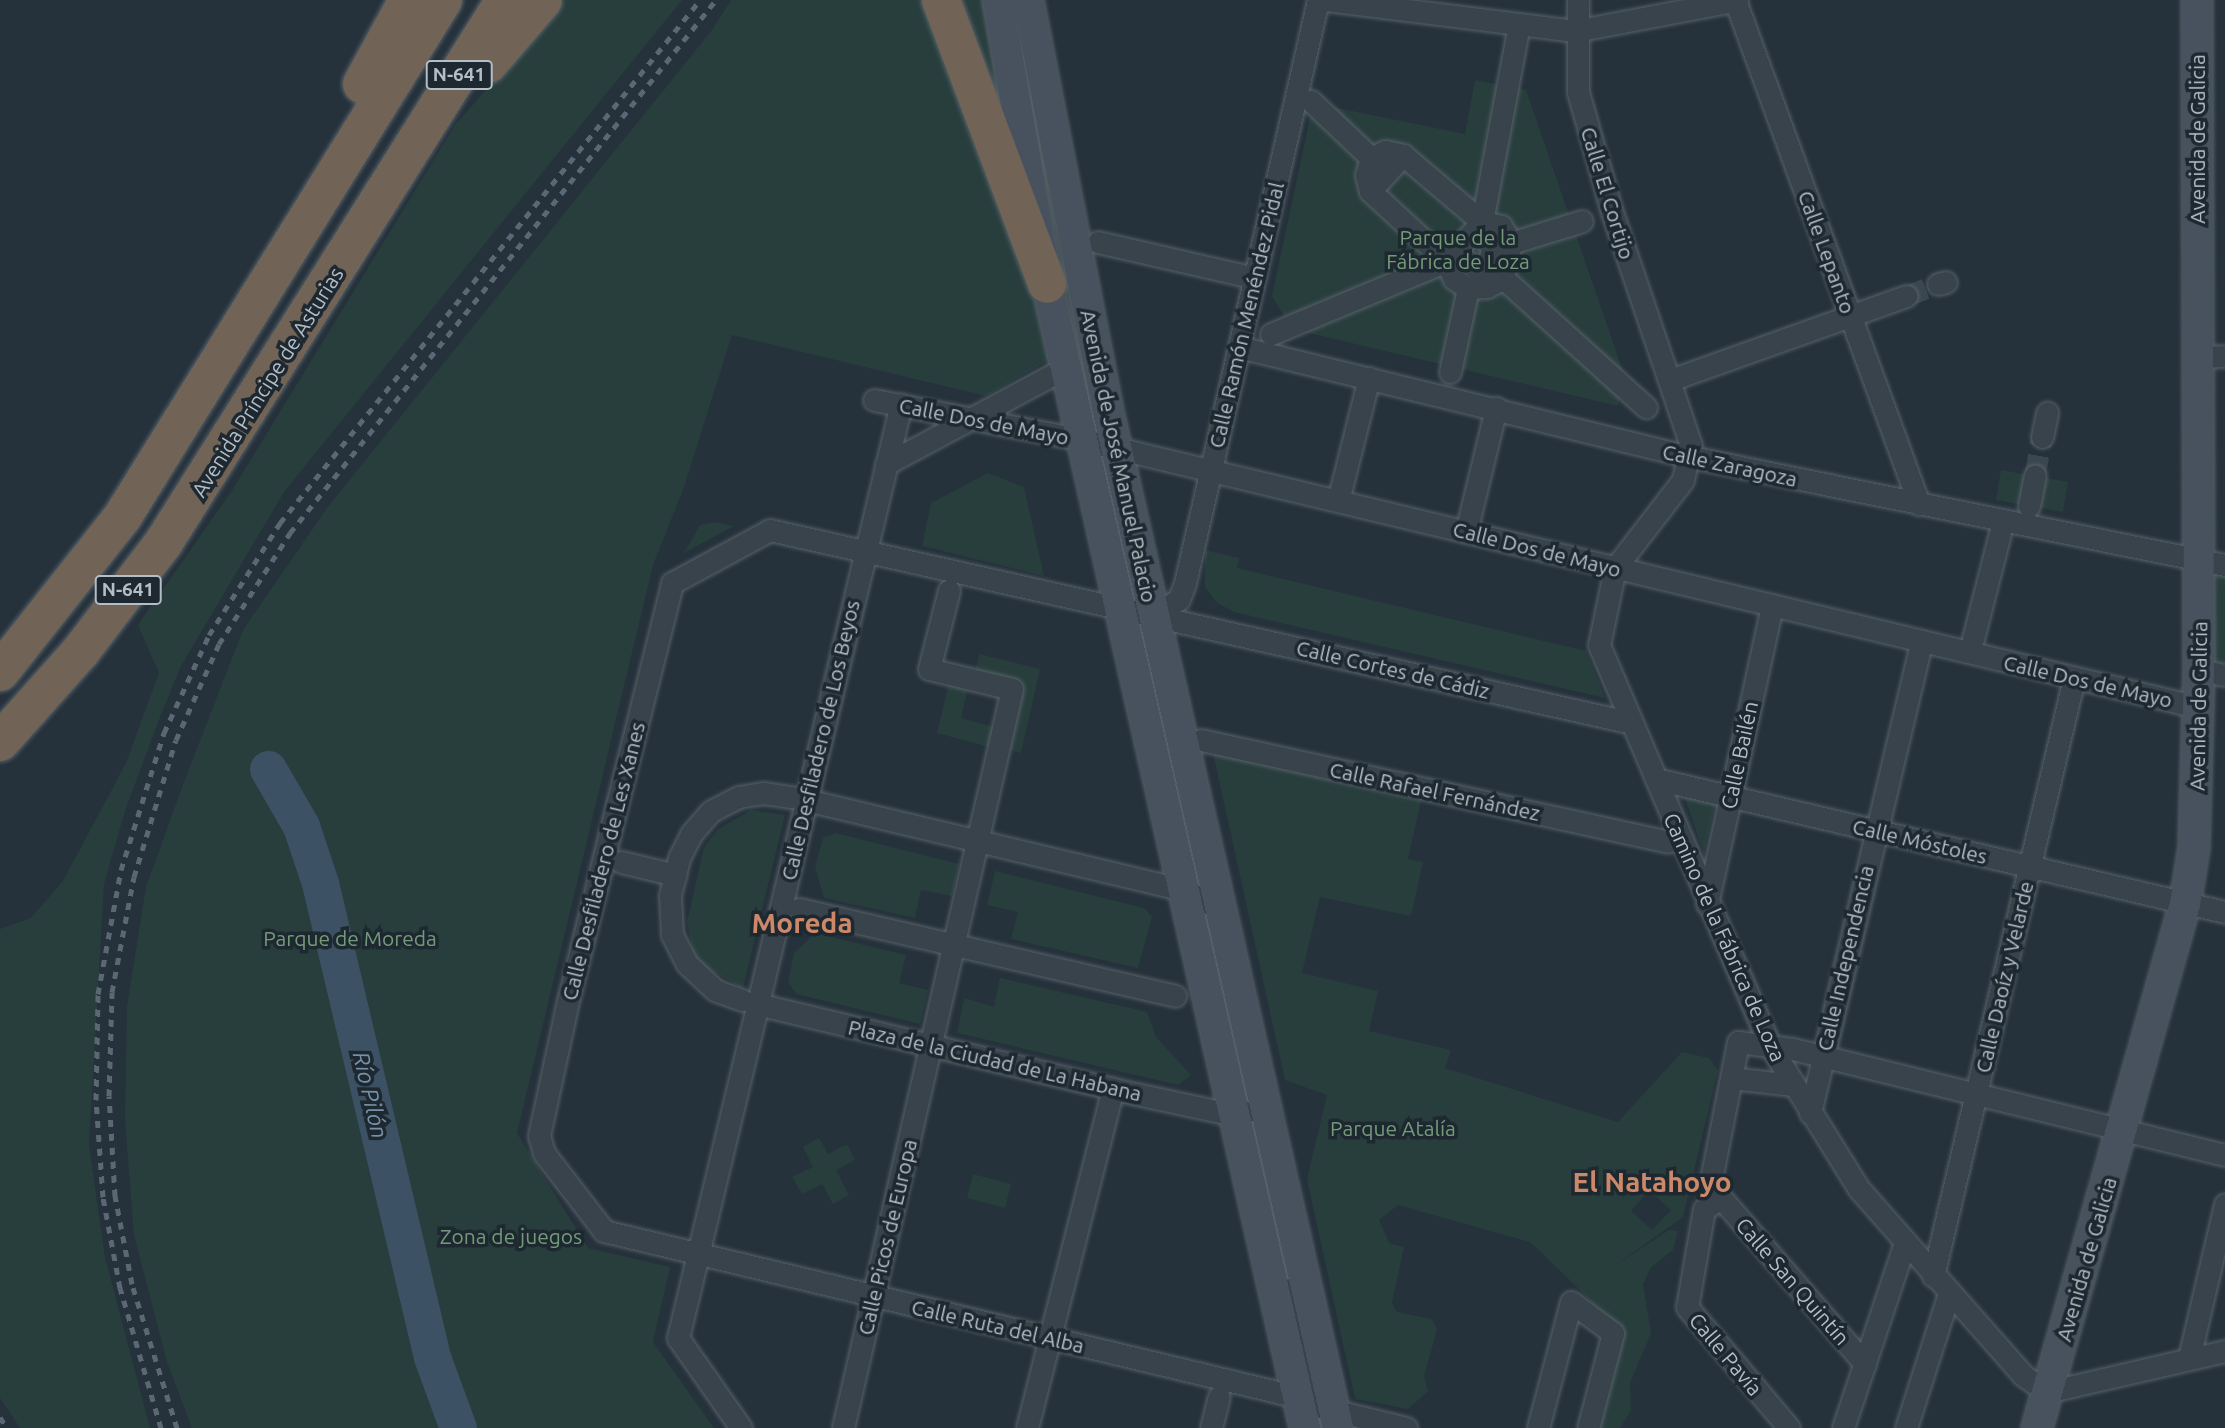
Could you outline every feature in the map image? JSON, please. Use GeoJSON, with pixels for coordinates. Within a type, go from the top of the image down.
{"type":"FeatureCollection","features":[{"type":"Feature","properties":{"kind":"highway"},"geometry":{"type":"LineString","coordinates":[[279,260],[312,174],[408,0]]}},
{"type":"Feature","properties":{"kind":"highway","name":"N-641"},"geometry":{"type":"LineString","coordinates":[[0,672],[123,516],[279,260],[443,0]]}},
{"type":"Feature","properties":{"kind":"highway","name":"Avenida Príncipe de Asturias"},"geometry":{"type":"LineString","coordinates":[[0,742],[81,651],[164,542],[505,0]]}},
{"type":"Feature","properties":{"kind":"highway"},"geometry":{"type":"LineString","coordinates":[[413,150],[543,0]]}},
{"type":"Feature","properties":{"kind":"highway"},"geometry":{"type":"LineString","coordinates":[[941,0],[1047,284]]}},
{"type":"Feature","properties":{"kind":"main road","name":"Avenida de José Manuel Palacio"},"geometry":{"type":"LineString","coordinates":[[998,0],[1047,284],[1305,1428]]}},
{"type":"Feature","properties":{"kind":"main road","name":"Avenida de José Manuel Palacio"},"geometry":{"type":"LineString","coordinates":[[1028,0],[1116,448],[1336,1419]]}},
{"type":"Feature","properties":{"kind":"main road","name":"Avenida de Galicia"},"geometry":{"type":"LineString","coordinates":[[2036,1428],[2138,1132],[2185,904],[2196,824],[2197,707],[2212,673],[2211,356],[2197,0]]}},
{"type":"Feature","properties":{"kind":"street","name":"Calle Ramón Menéndez Pidal"},"geometry":{"type":"LineString","coordinates":[[1154,616],[1179,599],[1212,471],[1318,0]]}},
{"type":"Feature","properties":{"kind":"street"},"geometry":{"type":"LineString","coordinates":[[1326,0],[1458,8],[1519,24],[1575,31],[1736,0]]}},
{"type":"Feature","properties":{"kind":"street","name":"Calle El Cortijo"},"geometry":{"type":"LineString","coordinates":[[1578,0],[1575,31],[1578,92],[1612,212],[1670,380],[1691,457]]}},
{"type":"Feature","properties":{"kind":"street","name":"Calle Lepanto"},"geometry":{"type":"LineString","coordinates":[[1736,0],[1919,504]]}},
{"type":"Feature","properties":{"kind":"street"},"geometry":{"type":"LineString","coordinates":[[1271,334],[1450,257],[1478,226],[1519,24]]}},
{"type":"Feature","properties":{"kind":"street"},"geometry":{"type":"LineString","coordinates":[[1311,101],[1371,158]]}},
{"type":"Feature","properties":{"kind":"street"},"geometry":{"type":"LineString","coordinates":[[1385,152],[1403,155],[1478,226],[1490,243],[1492,253],[1485,267],[1468,267],[1450,257],[1370,191],[1366,175],[1371,158],[1385,152]]}},
{"type":"Feature","properties":{"kind":"street"},"geometry":{"type":"LineString","coordinates":[[1370,191],[1403,155]]}},
{"type":"Feature","properties":{"kind":"street"},"geometry":{"type":"LineString","coordinates":[[1511,243],[1582,222]]}},
{"type":"Feature","properties":{"kind":"street"},"geometry":{"type":"LineString","coordinates":[[1450,257],[1454,279],[1468,288],[1487,287],[1503,278],[1511,243],[1501,226],[1478,226]]}},
{"type":"Feature","properties":{"kind":"street"},"geometry":{"type":"LineString","coordinates":[[1098,242],[1242,275]]}},
{"type":"Feature","properties":{"kind":"street"},"geometry":{"type":"LineString","coordinates":[[1503,278],[1646,407]]}},
{"type":"Feature","properties":{"kind":"street"},"geometry":{"type":"LineString","coordinates":[[1450,372],[1468,288]]}},
{"type":"Feature","properties":{"kind":"street"},"geometry":{"type":"LineString","coordinates":[[1670,380],[1906,296]]}},
{"type":"Feature","properties":{"kind":"street","name":"Calle Zaragoza"},"geometry":{"type":"LineString","coordinates":[[1239,347],[1691,457],[2212,563]]}},
{"type":"Feature","properties":{"kind":"street"},"geometry":{"type":"LineString","coordinates":[[886,464],[979,417],[1067,367]]}},
{"type":"Feature","properties":{"kind":"street"},"geometry":{"type":"LineString","coordinates":[[1338,500],[1369,377]]}},
{"type":"Feature","properties":{"kind":"street","name":"Calle Dos de Mayo"},"geometry":{"type":"LineString","coordinates":[[874,400],[979,417],[1083,440],[2197,707]]}},
{"type":"Feature","properties":{"kind":"street","name":"Calle Desfiladero de Los Beyos"},"geometry":{"type":"LineString","coordinates":[[741,1428],[678,1338],[699,1255],[750,1002],[799,798],[901,404]]}},
{"type":"Feature","properties":{"kind":"street"},"geometry":{"type":"LineString","coordinates":[[1466,532],[1496,408]]}},
{"type":"Feature","properties":{"kind":"street"},"geometry":{"type":"LineString","coordinates":[[2042,437],[2046,413]]}},
{"type":"Feature","properties":{"kind":"street"},"geometry":{"type":"LineString","coordinates":[[1615,568],[1682,480],[1691,457]]}},
{"type":"Feature","properties":{"kind":"street"},"geometry":{"type":"LineString","coordinates":[[2029,506],[2035,476]]}},
{"type":"Feature","properties":{"kind":"street","name":"Calle Desfiladero de Les Xanes"},"geometry":{"type":"LineString","coordinates":[[699,1255],[604,1231],[544,1153],[539,1136],[568,1002],[672,583],[770,530],[1122,610]]}},
{"type":"Feature","properties":{"kind":"street"},"geometry":{"type":"LineString","coordinates":[[1973,639],[2000,533]]}},
{"type":"Feature","properties":{"kind":"street","name":"Camino de la Fábrica de Loza"},"geometry":{"type":"LineString","coordinates":[[1615,568],[1599,645],[1707,904],[1769,1044],[1791,1085],[1859,1189],[2024,1376],[2047,1392]]}},
{"type":"Feature","properties":{"kind":"street","name":"Calle Picos de Europa"},"geometry":{"type":"LineString","coordinates":[[843,1428],[933,1046],[1012,689],[929,669],[949,590]]}},
{"type":"Feature","properties":{"kind":"street","name":"Calle Bailén"},"geometry":{"type":"LineString","coordinates":[[1707,904],[1772,605]]}},
{"type":"Feature","properties":{"kind":"street","name":"Calle Cortes de Cádiz"},"geometry":{"type":"LineString","coordinates":[[1122,610],[1632,723]]}},
{"type":"Feature","properties":{"kind":"street","name":"Calle Independencia"},"geometry":{"type":"LineString","coordinates":[[1810,1113],[1821,1057],[1922,641]]}},
{"type":"Feature","properties":{"kind":"street","name":"Calle Daoíz y Velarde"},"geometry":{"type":"LineString","coordinates":[[1933,1276],[2074,678]]}},
{"type":"Feature","properties":{"kind":"street","name":"Calle Rafael Fernández"},"geometry":{"type":"LineString","coordinates":[[1202,740],[1668,842]]}},
{"type":"Feature","properties":{"kind":"street","name":"Calle Móstoles"},"geometry":{"type":"LineString","coordinates":[[1656,779],[2225,912]]}},
{"type":"Feature","properties":{"kind":"street","name":"Plaza de la Ciudad de La Habana"},"geometry":{"type":"LineString","coordinates":[[1185,890],[799,798],[764,793],[738,797],[710,811],[691,834],[670,895],[672,934],[687,964],[715,990],[750,1002],[1112,1089],[1234,1115]]}},
{"type":"Feature","properties":{"kind":"street"},"geometry":{"type":"LineString","coordinates":[[621,862],[675,875]]}},
{"type":"Feature","properties":{"kind":"street"},"geometry":{"type":"LineString","coordinates":[[1185,890],[1220,910]]}},
{"type":"Feature","properties":{"kind":"street"},"geometry":{"type":"LineString","coordinates":[[799,909],[1175,996]]}},
{"type":"Feature","properties":{"kind":"street","name":"Calle San Quintín"},"geometry":{"type":"LineString","coordinates":[[1769,1044],[1738,1042],[1710,1185],[1865,1364]]}},
{"type":"Feature","properties":{"kind":"street"},"geometry":{"type":"LineString","coordinates":[[1769,1044],[2225,1155]]}},
{"type":"Feature","properties":{"kind":"street"},"geometry":{"type":"LineString","coordinates":[[1731,1078],[1791,1085]]}},
{"type":"Feature","properties":{"kind":"street"},"geometry":{"type":"LineString","coordinates":[[1027,1428],[1112,1089]]}},
{"type":"Feature","properties":{"kind":"street"},"geometry":{"type":"LineString","coordinates":[[1234,1115],[1266,1106]]}},
{"type":"Feature","properties":{"kind":"street","name":"Avenida de José Manuel Palacio"},"geometry":{"type":"LineString","coordinates":[[1248,1179],[1284,1271],[1317,1406],[1336,1419]]}},
{"type":"Feature","properties":{"kind":"street","name":"Calle Pavía"},"geometry":{"type":"LineString","coordinates":[[1721,1198],[1704,1209],[1687,1307],[1789,1428]]}},
{"type":"Feature","properties":{"kind":"street"},"geometry":{"type":"LineString","coordinates":[[2189,1358],[2225,1204]]}},
{"type":"Feature","properties":{"kind":"street"},"geometry":{"type":"LineString","coordinates":[[1843,1428],[1905,1243]]}},
{"type":"Feature","properties":{"kind":"street","name":"Calle Ruta del Alba"},"geometry":{"type":"LineString","coordinates":[[699,1255],[1298,1397]]}},
{"type":"Feature","properties":{"kind":"street"},"geometry":{"type":"LineString","coordinates":[[1906,1428],[1949,1293]]}},
{"type":"Feature","properties":{"kind":"street"},"geometry":{"type":"LineString","coordinates":[[1538,1428],[1571,1302],[1613,1333],[1588,1428]]}},
{"type":"Feature","properties":{"kind":"street"},"geometry":{"type":"LineString","coordinates":[[2047,1392],[2225,1351]]}},
{"type":"Feature","properties":{"kind":"street"},"geometry":{"type":"LineString","coordinates":[[1211,1428],[1219,1397]]}},
{"type":"Feature","properties":{"kind":"street"},"geometry":{"type":"LineString","coordinates":[[1336,1419],[1405,1428]]}},
{"type":"Feature","properties":{"kind":"green space"},"geometry":{"type":"Polygon","coordinates":[[[565,0],[682,0],[284,492],[181,666],[162,712],[125,811],[104,884],[89,1145],[105,1257],[150,1428],[20,1428],[0,1398],[0,929],[31,918],[63,881],[126,763],[159,673],[138,625],[233,489],[455,125],[565,0]]]}},
{"type":"Feature","properties":{"kind":"green space","name":"Parque de Moreda"},"geometry":{"type":"Polygon","coordinates":[[[731,0],[993,0],[1050,359],[986,396],[732,335],[684,487],[653,565],[517,1133],[588,1248],[670,1267],[653,1342],[714,1428],[192,1428],[167,1362],[134,1235],[125,1120],[127,1006],[146,887],[184,782],[243,630],[327,508],[712,30],[731,0]]]}},
{"type":"Feature","properties":{"kind":"green space"},"geometry":{"type":"Polygon","coordinates":[[[1008,0],[1021,0],[1097,423],[1092,425],[1008,0]]]}},
{"type":"Feature","properties":{"kind":"green space","name":"Parque de la Fábrica de Loza"},"geometry":{"type":"Polygon","coordinates":[[[1475,80],[1526,90],[1625,377],[1618,406],[1292,329],[1272,296],[1313,103],[1465,134],[1475,80]]]}},
{"type":"Feature","properties":{"kind":"green space"},"geometry":{"type":"Polygon","coordinates":[[[2001,470],[2068,482],[2063,512],[1996,500],[2001,470]]]}},
{"type":"Feature","properties":{"kind":"green space"},"geometry":{"type":"Polygon","coordinates":[[[988,473],[1024,487],[1044,576],[922,546],[931,503],[988,473]]]}},
{"type":"Feature","properties":{"kind":"green space"},"geometry":{"type":"Polygon","coordinates":[[[715,522],[734,526],[684,553],[700,525],[715,522]]]}},
{"type":"Feature","properties":{"kind":"green space"},"geometry":{"type":"Polygon","coordinates":[[[1205,550],[1239,558],[1237,568],[1586,651],[1605,698],[1234,612],[1217,603],[1205,587],[1205,550]]]}},
{"type":"Feature","properties":{"kind":"green space"},"geometry":{"type":"Polygon","coordinates":[[[2213,568],[2225,570],[2225,664],[2212,661],[2213,568]]]}},
{"type":"Feature","properties":{"kind":"green space"},"geometry":{"type":"Polygon","coordinates":[[[979,654],[1040,669],[1021,753],[1004,749],[1019,682],[975,672],[979,654]]]}},
{"type":"Feature","properties":{"kind":"green space"},"geometry":{"type":"Polygon","coordinates":[[[949,683],[968,688],[961,718],[998,728],[993,748],[937,733],[949,683]]]}},
{"type":"Feature","properties":{"kind":"green space","name":"Parque Atalía"},"geometry":{"type":"Polygon","coordinates":[[[1213,753],[1421,801],[1408,859],[1423,862],[1411,916],[1320,897],[1302,973],[1378,991],[1369,1031],[1451,1050],[1445,1068],[1618,1122],[1682,1052],[1709,1058],[1718,1070],[1683,1217],[1613,1267],[1669,1230],[1678,1231],[1673,1250],[1651,1267],[1643,1284],[1651,1333],[1630,1383],[1631,1411],[1620,1428],[1597,1428],[1623,1335],[1580,1290],[1530,1242],[1398,1205],[1379,1220],[1389,1243],[1404,1247],[1392,1303],[1397,1312],[1432,1319],[1437,1330],[1424,1376],[1428,1391],[1408,1409],[1355,1399],[1307,1179],[1327,1095],[1285,1080],[1213,753]],[[1649,1190],[1631,1211],[1652,1230],[1671,1210],[1649,1190]]]}},
{"type":"Feature","properties":{"kind":"green space"},"geometry":{"type":"Polygon","coordinates":[[[1683,793],[1716,801],[1704,853],[1683,793]]]}},
{"type":"Feature","properties":{"kind":"green space"},"geometry":{"type":"Polygon","coordinates":[[[751,810],[785,815],[743,988],[703,966],[693,952],[687,922],[704,847],[718,829],[751,810]]]}},
{"type":"Feature","properties":{"kind":"green space"},"geometry":{"type":"Polygon","coordinates":[[[836,833],[959,864],[952,896],[921,890],[915,918],[824,898],[815,867],[823,838],[836,833]]]}},
{"type":"Feature","properties":{"kind":"green space"},"geometry":{"type":"Polygon","coordinates":[[[995,871],[1144,908],[1152,917],[1138,968],[1011,939],[1018,912],[987,905],[995,871]]]}},
{"type":"Feature","properties":{"kind":"green space"},"geometry":{"type":"Polygon","coordinates":[[[815,933],[906,955],[899,983],[928,990],[920,1024],[796,994],[788,982],[794,953],[815,933]]]}},
{"type":"Feature","properties":{"kind":"green space"},"geometry":{"type":"Polygon","coordinates":[[[1000,978],[1147,1012],[1156,1037],[1191,1075],[1178,1085],[957,1033],[964,998],[994,1007],[1000,978]]]}},
{"type":"Feature","properties":{"kind":"green space"},"geometry":{"type":"Polygon","coordinates":[[[819,1138],[828,1154],[847,1144],[855,1160],[836,1170],[849,1195],[833,1204],[822,1184],[802,1194],[792,1177],[813,1167],[803,1147],[819,1138]]]}},
{"type":"Feature","properties":{"kind":"green space"},"geometry":{"type":"Polygon","coordinates":[[[973,1174],[1011,1184],[1005,1208],[967,1198],[973,1174]]]}},
{"type":"Feature","properties":{"kind":"waterway","name":"Río Pilón"},"geometry":{"type":"LineString","coordinates":[[268,769],[301,826],[320,883],[432,1357],[458,1428]]}},
{"type":"Feature","properties":{"kind":"tunnel"},"geometry":{"type":"LineString","coordinates":[[1906,296],[1938,284]]}},
{"type":"Feature","properties":{"kind":"tunnel"},"geometry":{"type":"LineString","coordinates":[[2035,476],[2042,437]]}},
{"type":"Feature","properties":{"kind":"railway"},"geometry":{"type":"LineString","coordinates":[[161,1428],[120,1288],[103,1197],[96,1100],[98,994],[121,870],[164,733],[209,635],[280,523],[700,0]]}},
{"type":"Feature","properties":{"kind":"railway"},"geometry":{"type":"LineString","coordinates":[[177,1428],[132,1284],[115,1196],[109,1096],[112,992],[134,877],[176,740],[219,644],[290,533],[716,0]]}},
{"type":"Feature","properties":{"kind":"railway"},"geometry":{"type":"LineString","coordinates":[[0,1417],[7,1428]]}},
{"type":"Feature","properties":{"kind":"district","name":"Moreda"},"geometry":{"type":"Point","coordinates":[802,923]}},
{"type":"Feature","properties":{"kind":"district","name":"El Natahoyo"},"geometry":{"type":"Point","coordinates":[1652,1182]}},
{"type":"Feature","properties":{"kind":"park label","name":"Zona de juegos"},"geometry":{"type":"Point","coordinates":[511,1236]}}]}
